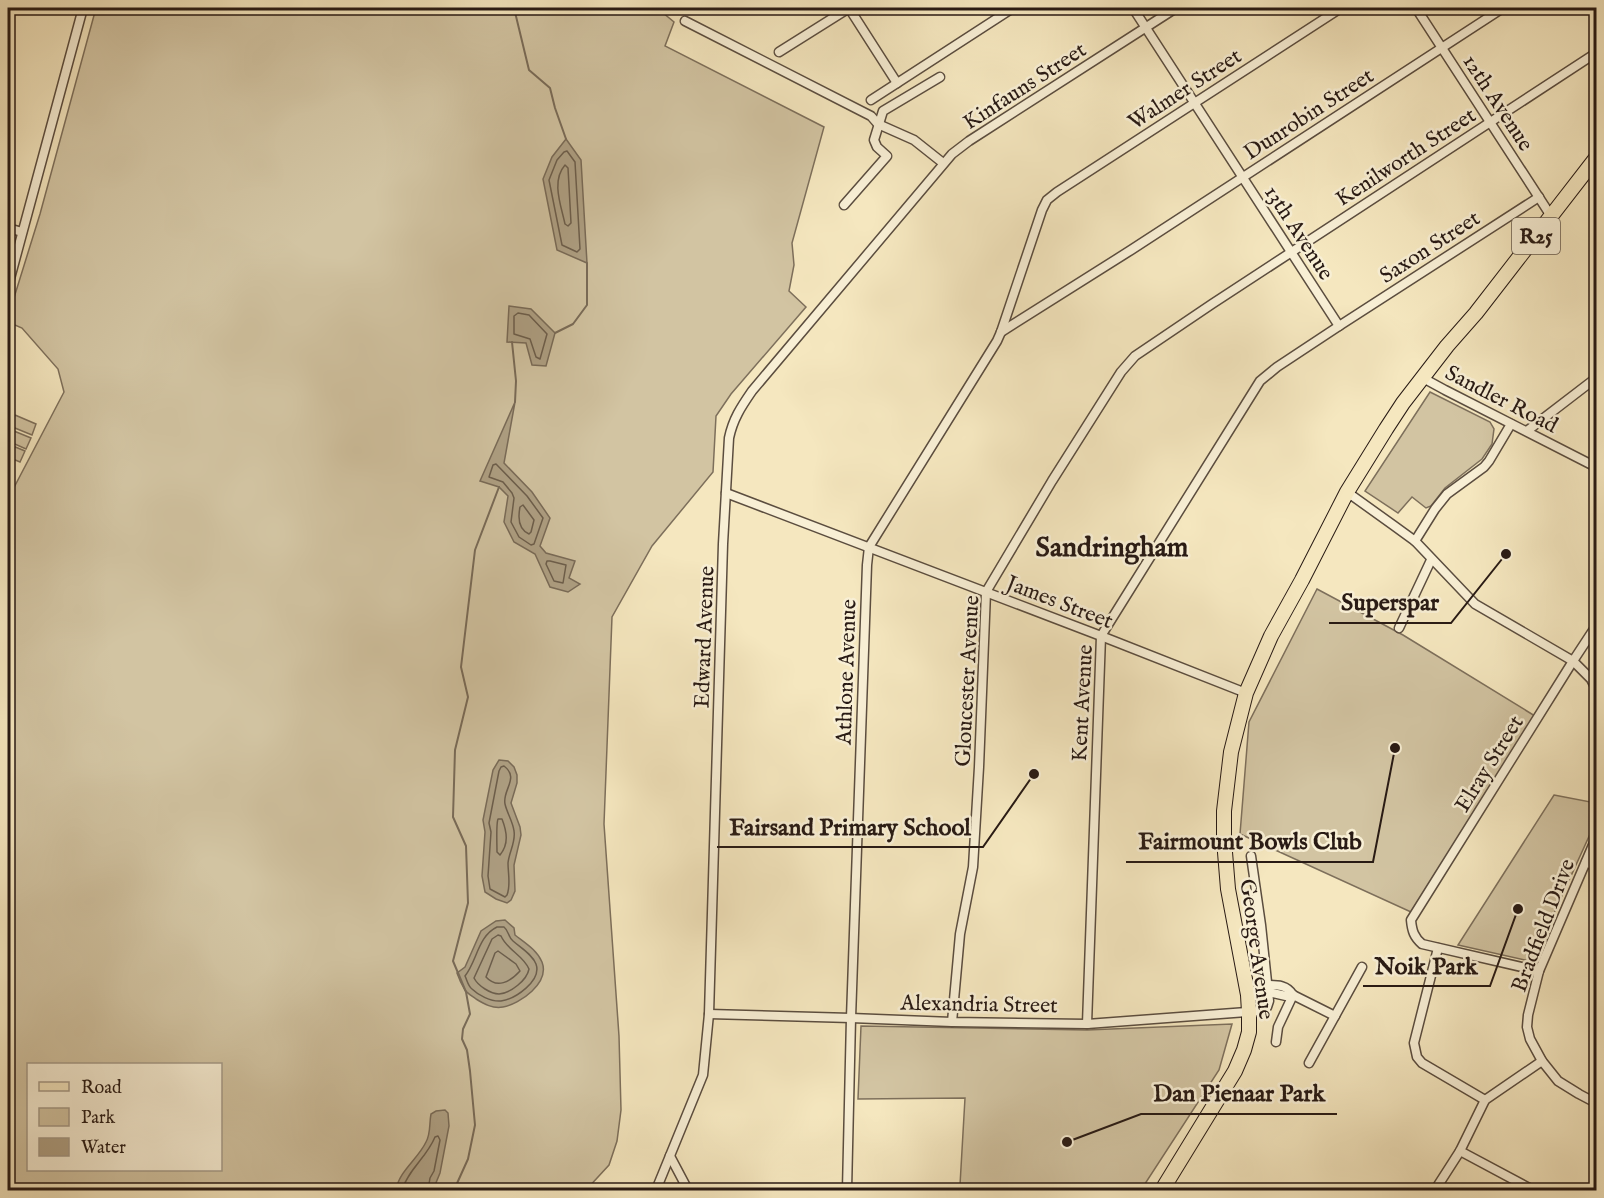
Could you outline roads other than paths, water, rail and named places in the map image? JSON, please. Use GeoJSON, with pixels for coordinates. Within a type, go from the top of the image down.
{"type":"FeatureCollection","features":[{"type":"Feature","properties":{"kind":"main road","name":"R25"},"geometry":{"type":"LineString","coordinates":[[1425,379],[1447,346],[1476,313],[1596,158]]}},
{"type":"Feature","properties":{"kind":"main road","name":"George Avenue"},"geometry":{"type":"LineString","coordinates":[[1162,1191],[1235,1071],[1247,1038],[1248,995],[1228,889],[1224,840],[1224,811],[1231,752],[1246,693],[1271,636],[1347,496],[1386,429],[1425,379]]}},
{"type":"Feature","properties":{"kind":"street"},"geometry":{"type":"LineString","coordinates":[[8,286],[83,8]]}},
{"type":"Feature","properties":{"kind":"street"},"geometry":{"type":"LineString","coordinates":[[779,52],[849,8],[897,83]]}},
{"type":"Feature","properties":{"kind":"street"},"geometry":{"type":"LineString","coordinates":[[871,100],[1013,8]]}},
{"type":"Feature","properties":{"kind":"street","name":"13th Avenue"},"geometry":{"type":"LineString","coordinates":[[1133,8],[1339,326]]}},
{"type":"Feature","properties":{"kind":"street","name":"Kinfauns Street"},"geometry":{"type":"LineString","coordinates":[[952,154],[1176,8]]}},
{"type":"Feature","properties":{"kind":"street","name":"Walmer Street"},"geometry":{"type":"LineString","coordinates":[[1047,200],[1341,8]]}},
{"type":"Feature","properties":{"kind":"street","name":"12th Avenue"},"geometry":{"type":"LineString","coordinates":[[1416,8],[1551,216]]}},
{"type":"Feature","properties":{"kind":"street","name":"Dunrobin Street"},"geometry":{"type":"LineString","coordinates":[[1002,332],[1503,8]]}},
{"type":"Feature","properties":{"kind":"street"},"geometry":{"type":"LineString","coordinates":[[685,21],[871,116],[878,124],[914,140],[943,164]]}},
{"type":"Feature","properties":{"kind":"street","name":"Kenilworth Street"},"geometry":{"type":"LineString","coordinates":[[1233,290],[1596,53]]}},
{"type":"Feature","properties":{"kind":"street"},"geometry":{"type":"LineString","coordinates":[[844,205],[887,156],[874,140],[883,111],[940,76]]}},
{"type":"Feature","properties":{"kind":"street","name":"Edward Avenue"},"geometry":{"type":"LineString","coordinates":[[656,1191],[703,1075],[709,1014],[726,493],[732,424],[737,411],[759,383],[952,154]]}},
{"type":"Feature","properties":{"kind":"street","name":"Saxon Street"},"geometry":{"type":"LineString","coordinates":[[1339,326],[1539,197]]}},
{"type":"Feature","properties":{"kind":"street","name":"Athlone Avenue"},"geometry":{"type":"LineString","coordinates":[[847,1191],[866,571],[869,547],[1002,332],[1041,210],[1047,200]]}},
{"type":"Feature","properties":{"kind":"street"},"geometry":{"type":"LineString","coordinates":[[8,228],[22,232]]}},
{"type":"Feature","properties":{"kind":"street","name":"Gloucester Avenue"},"geometry":{"type":"LineString","coordinates":[[952,1022],[960,934],[974,858],[986,592],[1120,372],[1136,356],[1233,290]]}},
{"type":"Feature","properties":{"kind":"street","name":"Kent Avenue"},"geometry":{"type":"LineString","coordinates":[[1087,1024],[1101,636],[1260,381],[1339,326]]}},
{"type":"Feature","properties":{"kind":"street"},"geometry":{"type":"LineString","coordinates":[[1527,431],[1596,378]]}},
{"type":"Feature","properties":{"kind":"street","name":"Sandler Road"},"geometry":{"type":"LineString","coordinates":[[1425,379],[1596,467]]}},
{"type":"Feature","properties":{"kind":"street"},"geometry":{"type":"LineString","coordinates":[[1415,541],[1447,494],[1489,461],[1511,424]]}},
{"type":"Feature","properties":{"kind":"street","name":"James Street"},"geometry":{"type":"LineString","coordinates":[[726,493],[1246,693]]}},
{"type":"Feature","properties":{"kind":"street"},"geometry":{"type":"LineString","coordinates":[[1347,496],[1415,541],[1475,604],[1574,661],[1591,679],[1596,689]]}},
{"type":"Feature","properties":{"kind":"street"},"geometry":{"type":"LineString","coordinates":[[1399,628],[1431,560]]}},
{"type":"Feature","properties":{"kind":"street","name":"Elray Street"},"geometry":{"type":"LineString","coordinates":[[1438,948],[1422,944],[1416,939],[1412,920],[1596,626]]}},
{"type":"Feature","properties":{"kind":"street","name":"Bradfield Drive"},"geometry":{"type":"LineString","coordinates":[[1596,838],[1539,972],[1527,1027],[1530,1039],[1542,1061],[1561,1083],[1596,1103]]}},
{"type":"Feature","properties":{"kind":"street"},"geometry":{"type":"LineString","coordinates":[[1249,1012],[1260,1011],[1267,1007],[1269,1001],[1251,855]]}},
{"type":"Feature","properties":{"kind":"street"},"geometry":{"type":"LineString","coordinates":[[1586,862],[1596,867]]}},
{"type":"Feature","properties":{"kind":"street"},"geometry":{"type":"LineString","coordinates":[[1485,1100],[1422,1063],[1415,1051],[1414,1043],[1438,948],[1539,972]]}},
{"type":"Feature","properties":{"kind":"street"},"geometry":{"type":"LineString","coordinates":[[1309,1063],[1362,967]]}},
{"type":"Feature","properties":{"kind":"street"},"geometry":{"type":"LineString","coordinates":[[1268,988],[1282,986],[1289,989],[1293,995],[1335,1016]]}},
{"type":"Feature","properties":{"kind":"street"},"geometry":{"type":"LineString","coordinates":[[1276,1042],[1281,1019],[1293,995]]}},
{"type":"Feature","properties":{"kind":"street","name":"Alexandria Street"},"geometry":{"type":"LineString","coordinates":[[709,1014],[1087,1024],[1249,1012]]}},
{"type":"Feature","properties":{"kind":"street"},"geometry":{"type":"LineString","coordinates":[[1435,1191],[1460,1150],[1485,1100],[1542,1061]]}},
{"type":"Feature","properties":{"kind":"street"},"geometry":{"type":"LineString","coordinates":[[1460,1150],[1533,1191]]}},
{"type":"Feature","properties":{"kind":"street"},"geometry":{"type":"LineString","coordinates":[[670,1156],[688,1191]]}},
{"type":"Feature","properties":{"kind":"water"},"geometry":{"type":"Polygon","coordinates":[[[566,139],[581,160],[587,263],[557,250],[543,179],[552,157],[566,139]]]}},
{"type":"Feature","properties":{"kind":"water"},"geometry":{"type":"Polygon","coordinates":[[[509,306],[531,309],[555,333],[546,366],[532,365],[526,343],[507,342],[509,306]]]}},
{"type":"Feature","properties":{"kind":"water"},"geometry":{"type":"Polygon","coordinates":[[[515,402],[504,463],[532,492],[550,518],[540,546],[546,553],[575,561],[569,578],[580,584],[568,592],[550,587],[535,554],[514,542],[504,522],[508,496],[499,487],[480,481],[515,402]]]}},
{"type":"Feature","properties":{"kind":"water"},"geometry":{"type":"Polygon","coordinates":[[[499,760],[508,761],[514,767],[517,775],[511,803],[521,835],[514,865],[515,891],[507,903],[485,892],[482,876],[485,832],[483,820],[493,770],[499,760]]]}},
{"type":"Feature","properties":{"kind":"water"},"geometry":{"type":"Polygon","coordinates":[[[505,920],[514,928],[515,935],[537,954],[542,962],[542,977],[532,991],[517,1002],[503,1007],[489,1006],[467,993],[457,973],[465,967],[481,931],[496,921],[505,920]]]}},
{"type":"Feature","properties":{"kind":"water"},"geometry":{"type":"Polygon","coordinates":[[[445,1110],[448,1113],[449,1126],[440,1173],[433,1190],[396,1190],[401,1177],[428,1139],[431,1114],[445,1110]]]}},
{"type":"Feature","properties":{"kind":"waterway"},"geometry":{"type":"LineString","coordinates":[[514,8],[529,70],[550,88],[566,139]]}},
{"type":"Feature","properties":{"kind":"waterway"},"geometry":{"type":"LineString","coordinates":[[555,333],[573,324],[587,305],[587,263]]}},
{"type":"Feature","properties":{"kind":"waterway"},"geometry":{"type":"LineString","coordinates":[[512,342],[516,381],[515,402]]}},
{"type":"Feature","properties":{"kind":"waterway"},"geometry":{"type":"LineString","coordinates":[[454,1190],[468,1159],[475,1125],[467,1050],[462,1039],[463,1029],[470,1014],[466,992],[453,961],[468,903],[466,846],[453,817],[455,750],[468,697],[461,667],[475,550],[499,487]]}},
{"type":"Feature","properties":{"kind":"place","name":"Superspar"},"geometry":{"type":"Point","coordinates":[1506,554]}},
{"type":"Feature","properties":{"kind":"place","name":"Fairmount Bowls Club"},"geometry":{"type":"Point","coordinates":[1395,748]}},
{"type":"Feature","properties":{"kind":"place","name":"Fairsand Primary School"},"geometry":{"type":"Point","coordinates":[1034,774]}},
{"type":"Feature","properties":{"kind":"place","name":"Noik Park"},"geometry":{"type":"Point","coordinates":[1518,909]}},
{"type":"Feature","properties":{"kind":"place","name":"Dan Pienaar Park"},"geometry":{"type":"Point","coordinates":[1067,1142]}},
{"type":"Feature","properties":{"kind":"district","name":"Sandringham"},"geometry":{"type":"Point","coordinates":[1112,546]}}]}
